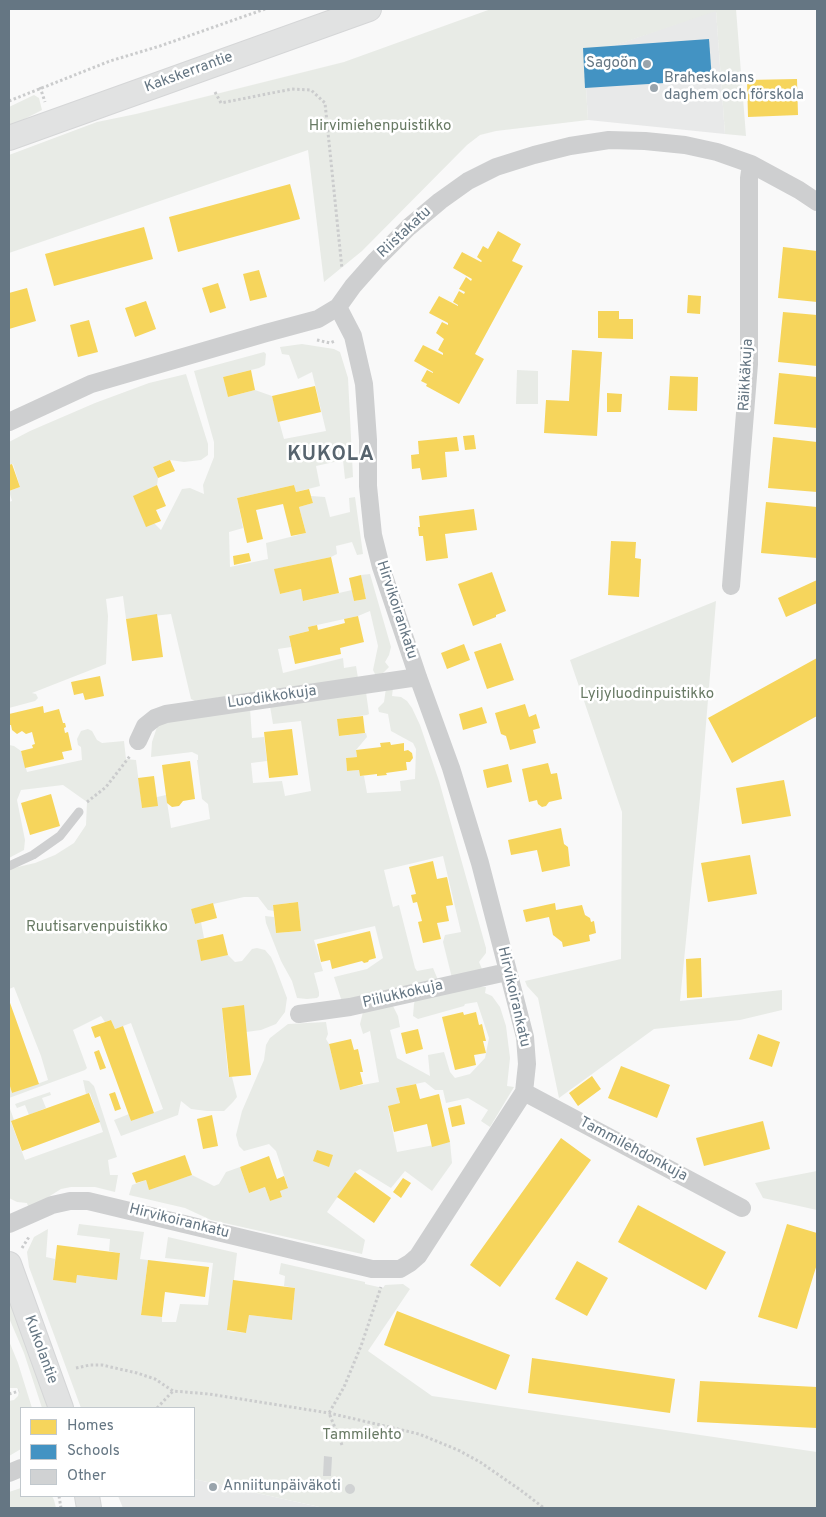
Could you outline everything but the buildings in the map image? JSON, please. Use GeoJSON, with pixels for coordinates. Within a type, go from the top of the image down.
{"type":"FeatureCollection","features":[{"type":"Feature","properties":{"kind":"main road","name":"Kakskerrantie"},"geometry":{"type":"LineString","coordinates":[[9,138],[369,9]]}},
{"type":"Feature","properties":{"kind":"main road","name":"Kukolantie"},"geometry":{"type":"LineString","coordinates":[[15,1258],[60,1407]]}},
{"type":"Feature","properties":{"kind":"street","name":"Riistakatu"},"geometry":{"type":"LineString","coordinates":[[9,422],[91,384],[318,319],[338,307],[376,260],[408,227],[461,186],[496,167],[570,146],[609,140],[645,141],[685,145],[717,152],[751,164],[817,202]]}},
{"type":"Feature","properties":{"kind":"street","name":"Räikkäkuja"},"geometry":{"type":"LineString","coordinates":[[732,586],[749,364],[749,178],[751,164]]}},
{"type":"Feature","properties":{"kind":"street","name":"Hirvikoirankatu"},"geometry":{"type":"LineString","coordinates":[[9,1224],[52,1205],[88,1201],[372,1269],[400,1269],[410,1264],[418,1256],[524,1092],[527,1064],[525,1037],[480,863],[451,768],[381,567],[373,535],[368,486],[368,440],[364,384],[352,334],[338,307]]}},
{"type":"Feature","properties":{"kind":"street","name":"Luodikkokuja"},"geometry":{"type":"LineString","coordinates":[[138,741],[145,726],[155,718],[166,714],[418,677]]}},
{"type":"Feature","properties":{"kind":"street","name":"Piilukkokuja"},"geometry":{"type":"LineString","coordinates":[[299,1014],[350,1007],[507,972]]}},
{"type":"Feature","properties":{"kind":"street","name":"Tammilehdonkuja"},"geometry":{"type":"LineString","coordinates":[[524,1092],[742,1208]]}},
{"type":"Feature","properties":{"kind":"lane"},"geometry":{"type":"LineString","coordinates":[[9,866],[33,855],[60,836],[78,812]]}},
{"type":"Feature","properties":{"kind":"path"},"geometry":{"type":"LineString","coordinates":[[9,101],[110,60],[160,46],[265,9]]}},
{"type":"Feature","properties":{"kind":"path"},"geometry":{"type":"LineString","coordinates":[[40,87],[46,108]]}},
{"type":"Feature","properties":{"kind":"path"},"geometry":{"type":"LineString","coordinates":[[215,92],[222,103],[292,89],[311,90],[325,102],[342,270]]}},
{"type":"Feature","properties":{"kind":"path"},"geometry":{"type":"LineString","coordinates":[[312,340],[330,343],[352,334]]}},
{"type":"Feature","properties":{"kind":"path"},"geometry":{"type":"LineString","coordinates":[[78,812],[106,787],[129,759],[138,741]]}},
{"type":"Feature","properties":{"kind":"path"},"geometry":{"type":"LineString","coordinates":[[15,1258],[26,1239],[33,1233]]}},
{"type":"Feature","properties":{"kind":"path"},"geometry":{"type":"LineString","coordinates":[[329,1413],[344,1387],[361,1346],[386,1270]]}},
{"type":"Feature","properties":{"kind":"path"},"geometry":{"type":"LineString","coordinates":[[76,1368],[102,1365],[136,1373],[155,1380],[173,1391],[209,1394],[329,1413],[419,1434],[458,1450],[488,1468],[544,1508]]}},
{"type":"Feature","properties":{"kind":"path"},"geometry":{"type":"LineString","coordinates":[[9,1394],[19,1391]]}},
{"type":"Feature","properties":{"kind":"path"},"geometry":{"type":"LineString","coordinates":[[158,1407],[173,1391]]}},
{"type":"Feature","properties":{"kind":"path"},"geometry":{"type":"LineString","coordinates":[[329,1413],[342,1445]]}},
{"type":"Feature","properties":{"kind":"shaded area","name":"Braheskolans daghem och förskola"},"geometry":{"type":"Polygon","coordinates":[[[716,10],[725,134],[588,120],[584,56],[716,10]]]}},
{"type":"Feature","properties":{"kind":"shaded area","name":"Anniitunpäiväkoti"},"geometry":{"type":"Polygon","coordinates":[[[195,1479],[324,1508],[123,1508],[118,1497],[195,1497],[195,1479]]]}},
{"type":"Feature","properties":{"kind":"green space","name":"Hirvimiehenpuistikko"},"geometry":{"type":"Polygon","coordinates":[[[491,9],[736,9],[746,136],[725,134],[716,11],[584,56],[588,120],[496,131],[480,135],[467,145],[362,251],[324,282],[308,150],[9,253],[9,155],[97,122],[344,62],[491,9]]]}},
{"type":"Feature","properties":{"kind":"green space"},"geometry":{"type":"Polygon","coordinates":[[[34,95],[39,98],[42,110],[9,127],[9,107],[34,95]]]}},
{"type":"Feature","properties":{"kind":"green space"},"geometry":{"type":"Polygon","coordinates":[[[302,344],[334,349],[340,352],[348,378],[353,477],[345,479],[343,460],[316,466],[320,486],[296,492],[294,485],[237,498],[243,528],[229,532],[230,567],[268,559],[266,543],[306,533],[299,507],[313,503],[311,496],[325,497],[330,517],[350,512],[349,498],[355,497],[363,554],[357,555],[352,542],[336,546],[337,554],[331,557],[275,569],[280,594],[301,589],[304,601],[352,590],[354,601],[366,599],[361,575],[370,574],[391,647],[385,662],[389,667],[383,673],[377,675],[373,670],[378,646],[370,611],[358,616],[308,627],[309,631],[289,636],[291,647],[278,649],[283,673],[343,658],[344,668],[356,666],[358,678],[195,701],[191,699],[171,614],[126,619],[123,596],[106,599],[108,616],[106,664],[32,693],[36,694],[38,698],[35,701],[9,708],[9,502],[12,501],[9,491],[20,487],[13,464],[9,465],[9,442],[95,403],[149,383],[186,374],[208,444],[208,455],[201,460],[184,462],[170,460],[153,467],[158,478],[157,485],[134,496],[146,526],[154,523],[161,530],[182,489],[190,488],[204,494],[203,485],[214,457],[214,442],[194,371],[264,352],[266,354],[265,365],[223,377],[228,397],[255,390],[272,396],[284,439],[326,431],[312,372],[298,379],[289,355],[282,354],[280,347],[302,344]]]}},
{"type":"Feature","properties":{"kind":"green space"},"geometry":{"type":"Polygon","coordinates":[[[517,370],[538,371],[538,404],[516,404],[517,370]]]}},
{"type":"Feature","properties":{"kind":"green space","name":"Lyijyluodinpuistikko"},"geometry":{"type":"Polygon","coordinates":[[[716,601],[700,798],[680,1001],[782,990],[782,1010],[740,1020],[654,1029],[559,1098],[538,998],[525,981],[621,959],[622,812],[570,660],[716,601]]]}},
{"type":"Feature","properties":{"kind":"green space","name":"Ruutisarvenpuistikko"},"geometry":{"type":"Polygon","coordinates":[[[386,688],[393,688],[392,696],[401,697],[407,701],[420,725],[439,781],[486,948],[486,953],[479,962],[482,969],[452,978],[443,942],[445,935],[461,932],[443,856],[384,870],[393,907],[399,905],[415,968],[417,971],[433,968],[438,980],[342,1002],[334,977],[367,969],[383,958],[375,926],[314,940],[323,971],[314,973],[319,996],[307,999],[297,998],[292,981],[281,961],[266,923],[265,916],[274,917],[276,933],[301,931],[298,902],[273,905],[274,911],[268,910],[258,897],[244,897],[191,909],[195,924],[201,922],[204,938],[197,940],[228,955],[235,962],[242,961],[252,949],[265,950],[271,957],[287,998],[285,1012],[276,1024],[261,1030],[246,1032],[243,1005],[222,1008],[228,1074],[229,1077],[232,1077],[237,1097],[233,1102],[224,1111],[207,1111],[191,1109],[181,1101],[178,1115],[121,1136],[114,1120],[129,1114],[131,1121],[163,1109],[131,1023],[115,1029],[111,1020],[105,1022],[101,1016],[73,1030],[87,1068],[85,1070],[9,1098],[9,1083],[12,1093],[48,1080],[41,1056],[14,987],[9,989],[9,869],[35,863],[55,855],[74,843],[86,825],[87,802],[63,785],[21,790],[17,800],[25,840],[24,850],[9,858],[9,745],[21,751],[27,772],[82,760],[81,747],[78,745],[77,739],[81,731],[88,729],[92,731],[97,740],[102,743],[124,741],[126,759],[136,760],[142,807],[157,797],[166,795],[171,828],[210,819],[208,804],[202,799],[198,755],[192,752],[151,757],[152,742],[157,727],[167,721],[250,708],[252,738],[264,737],[267,761],[251,763],[253,783],[282,781],[285,796],[311,791],[301,721],[273,724],[270,706],[366,692],[369,714],[337,719],[340,736],[366,733],[367,737],[356,750],[357,757],[346,758],[347,771],[359,770],[360,776],[364,776],[367,793],[401,791],[400,781],[415,779],[416,749],[413,743],[391,731],[388,714],[379,712],[378,708],[384,702],[386,688]]]}},
{"type":"Feature","properties":{"kind":"green space"},"geometry":{"type":"Polygon","coordinates":[[[486,987],[485,993],[492,996],[500,1007],[506,1026],[510,1058],[507,1086],[514,1087],[490,1127],[481,1121],[488,1110],[468,1098],[446,1103],[443,1090],[435,1090],[425,1082],[396,1088],[400,1103],[388,1107],[397,1152],[450,1142],[452,1163],[432,1191],[405,1171],[391,1188],[360,1169],[355,1172],[327,1212],[365,1240],[362,1254],[211,1220],[185,1208],[129,1195],[132,1185],[146,1180],[149,1189],[192,1175],[214,1186],[219,1184],[226,1172],[240,1167],[249,1193],[265,1187],[270,1201],[282,1197],[280,1191],[288,1187],[276,1151],[269,1144],[244,1151],[239,1146],[236,1135],[242,1111],[264,1060],[266,1045],[270,1038],[288,1024],[326,1022],[328,1034],[326,1039],[329,1044],[340,1089],[379,1082],[370,1031],[363,1034],[360,1024],[363,1012],[393,1006],[398,1016],[400,1027],[390,1030],[397,1058],[430,1076],[428,1055],[444,1052],[450,1072],[455,1078],[470,1074],[485,1058],[489,1038],[477,1002],[418,1019],[413,1016],[415,1000],[486,987]]]}},
{"type":"Feature","properties":{"kind":"green space"},"geometry":{"type":"Polygon","coordinates":[[[83,1080],[89,1081],[94,1086],[117,1157],[108,1160],[110,1175],[118,1175],[115,1192],[95,1187],[71,1187],[61,1189],[29,1209],[27,1203],[17,1202],[9,1198],[9,1106],[14,1120],[11,1122],[25,1160],[103,1132],[90,1093],[86,1094],[83,1080]]]}},
{"type":"Feature","properties":{"kind":"green space"},"geometry":{"type":"Polygon","coordinates":[[[50,1092],[51,1095],[42,1098],[46,1108],[29,1115],[25,1105],[17,1108],[15,1104],[50,1092]]]}},
{"type":"Feature","properties":{"kind":"green space"},"geometry":{"type":"Polygon","coordinates":[[[817,1171],[817,1210],[763,1198],[755,1183],[817,1171]]]}},
{"type":"Feature","properties":{"kind":"green space","name":"Tammilehto"},"geometry":{"type":"Polygon","coordinates":[[[79,1224],[144,1232],[140,1259],[148,1260],[141,1315],[162,1317],[162,1322],[176,1322],[180,1304],[208,1305],[213,1263],[165,1258],[168,1237],[237,1253],[228,1331],[246,1333],[249,1315],[292,1320],[295,1288],[284,1286],[285,1276],[279,1274],[281,1263],[365,1282],[365,1284],[383,1288],[385,1285],[403,1284],[410,1289],[368,1351],[432,1396],[817,1452],[817,1508],[324,1508],[195,1479],[195,1407],[81,1407],[29,1267],[27,1252],[34,1237],[48,1229],[46,1257],[55,1259],[53,1280],[76,1283],[77,1275],[116,1280],[120,1253],[109,1251],[110,1239],[77,1235],[79,1224]]]}},
{"type":"Feature","properties":{"kind":"green space"},"geometry":{"type":"Polygon","coordinates":[[[9,1297],[50,1407],[42,1407],[24,1353],[9,1318],[9,1297]]]}},
{"type":"Feature","properties":{"kind":"green space"},"geometry":{"type":"Polygon","coordinates":[[[9,1341],[32,1407],[20,1407],[20,1450],[9,1456],[9,1401],[14,1400],[18,1396],[19,1391],[17,1388],[9,1388],[9,1341]]]}},
{"type":"Feature","properties":{"kind":"green space"},"geometry":{"type":"Polygon","coordinates":[[[20,1488],[20,1497],[52,1497],[56,1508],[9,1508],[9,1492],[20,1488]]]}},
{"type":"Feature","properties":{"kind":"place","name":"Sagoön"},"geometry":{"type":"Point","coordinates":[647,64]}},
{"type":"Feature","properties":{"kind":"place","name":"Braheskolans daghem och förskola"},"geometry":{"type":"Point","coordinates":[654,88]}},
{"type":"Feature","properties":{"kind":"place","name":"Anniitunpäiväkoti"},"geometry":{"type":"Point","coordinates":[213,1487]}},
{"type":"Feature","properties":{"kind":"district","name":"KUKOLA"},"geometry":{"type":"Point","coordinates":[331,456]}}]}
